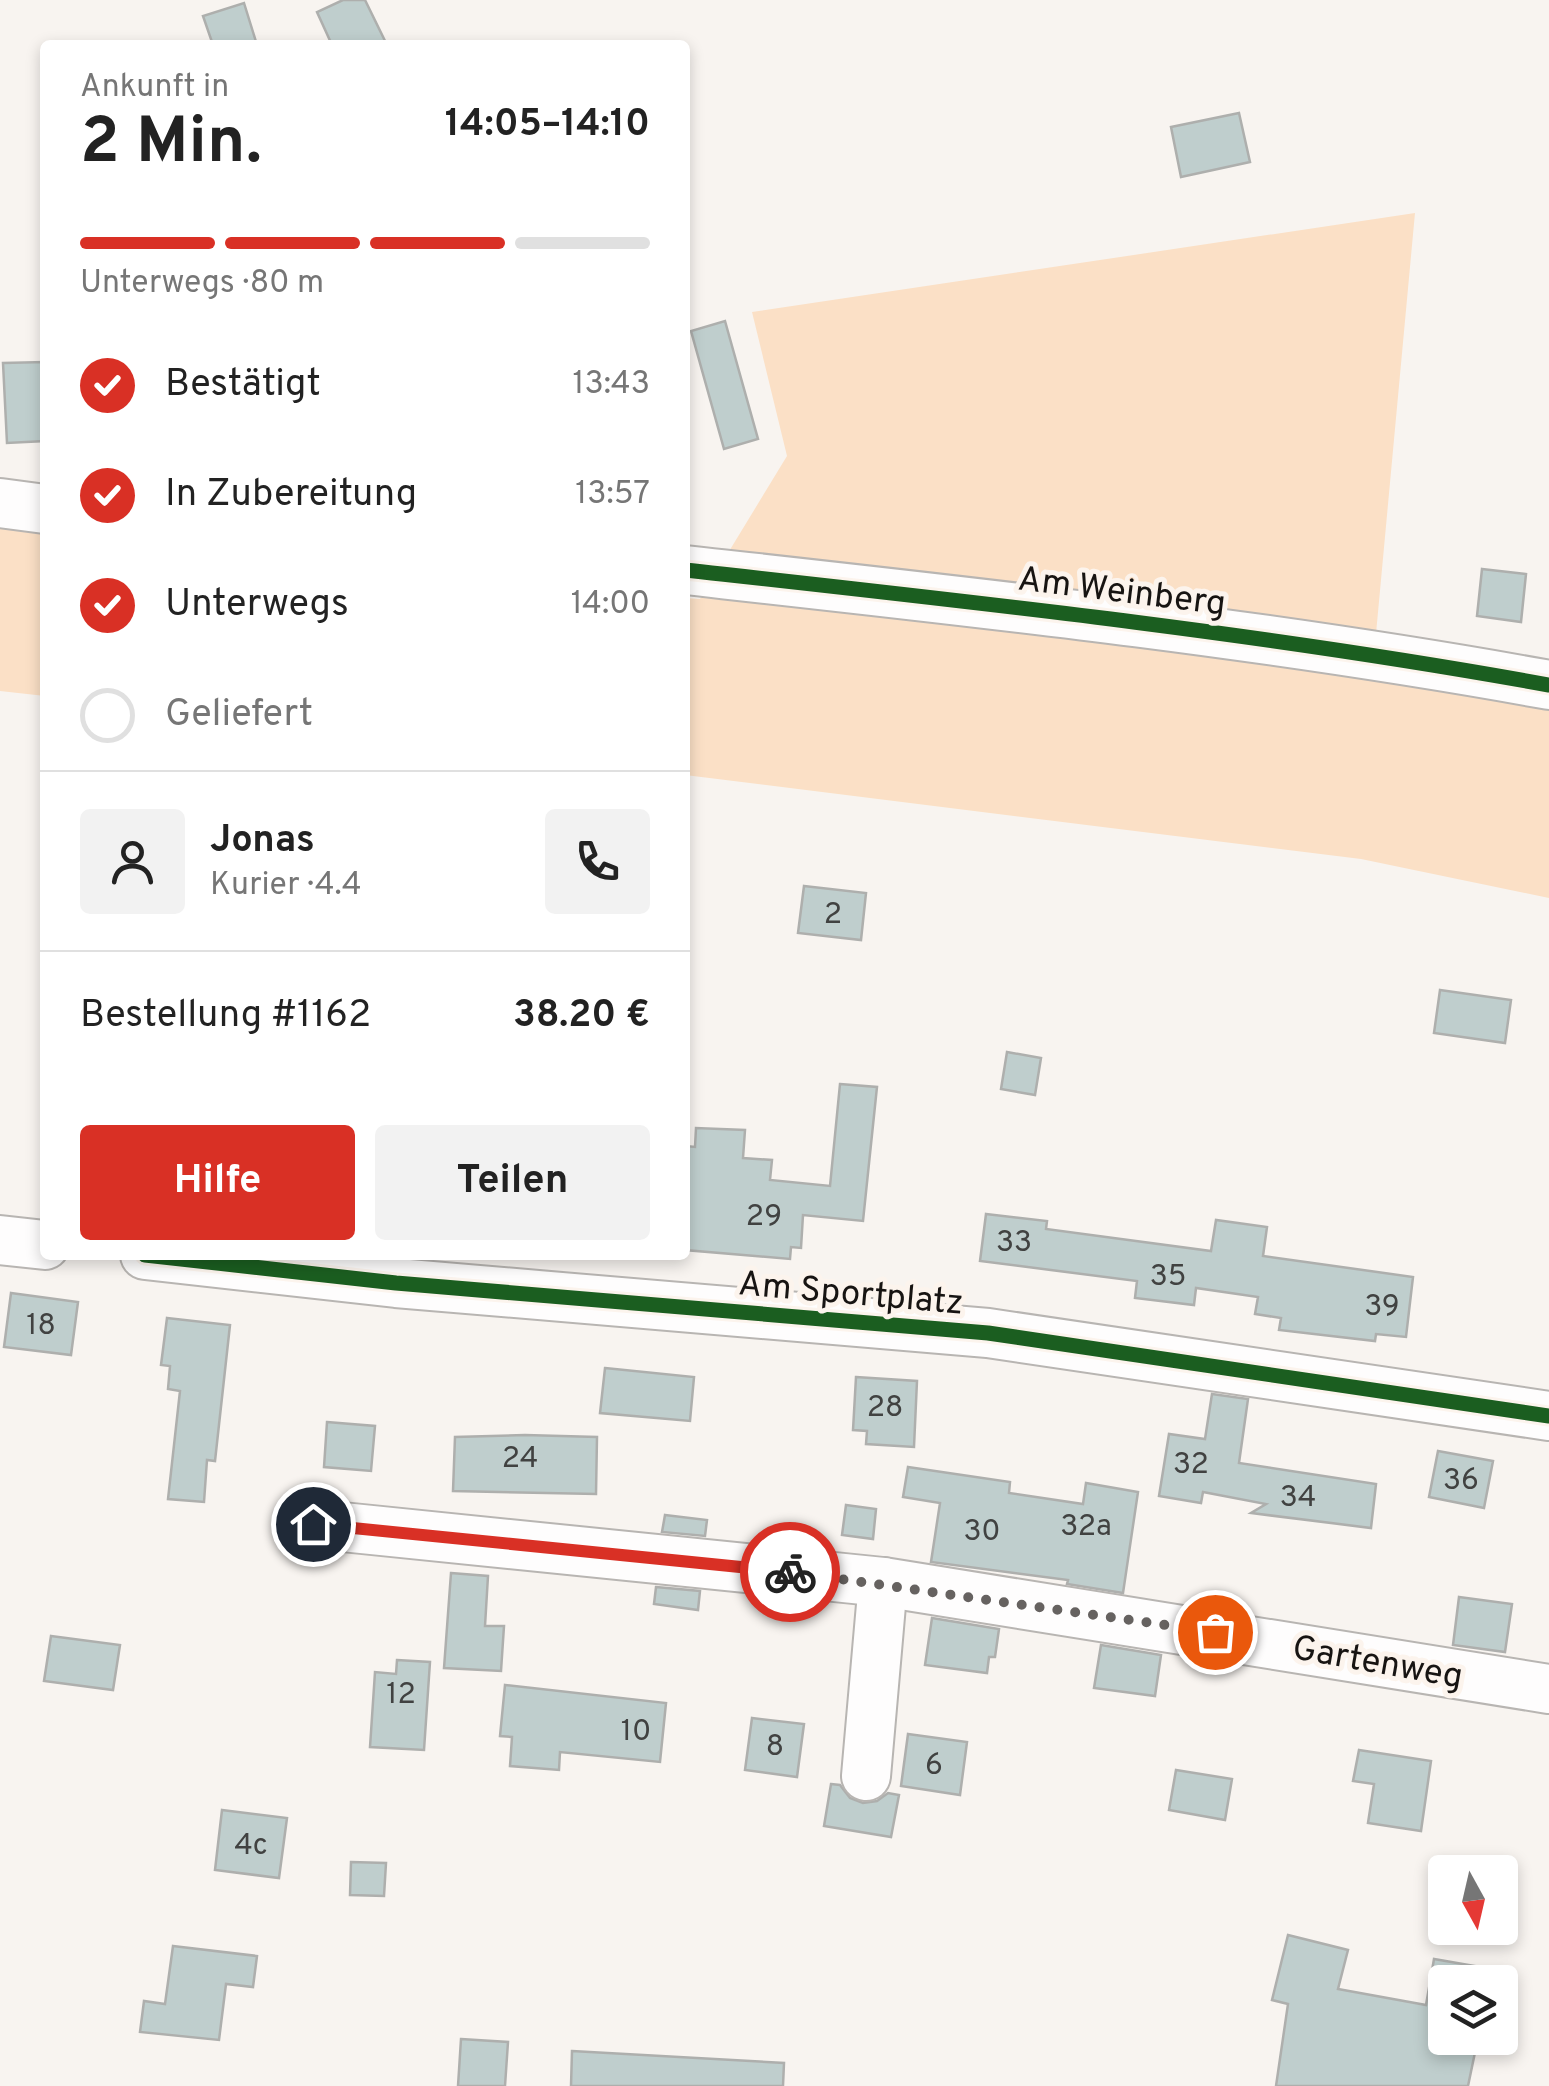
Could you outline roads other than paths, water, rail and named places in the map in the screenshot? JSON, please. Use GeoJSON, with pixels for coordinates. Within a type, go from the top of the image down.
{"type":"FeatureCollection","features":[{"type":"Feature","properties":{"kind":"street"},"geometry":{"type":"LineString","coordinates":[[0,503],[40,509]]}},
{"type":"Feature","properties":{"kind":"street","name":"Am Weinberg"},"geometry":{"type":"LineString","coordinates":[[690,571],[1386,655],[1549,685]]}},
{"type":"Feature","properties":{"kind":"street"},"geometry":{"type":"LineString","coordinates":[[0,1240],[40,1244]]}},
{"type":"Feature","properties":{"kind":"street","name":"Am Sportplatz"},"geometry":{"type":"LineString","coordinates":[[188,1260],[396,1284],[988,1333],[1549,1416]]}},
{"type":"Feature","properties":{"kind":"street","name":"Gartenweg"},"geometry":{"type":"LineString","coordinates":[[313,1524],[883,1582],[1549,1689]]}},
{"type":"Feature","properties":{"kind":"street"},"geometry":{"type":"LineString","coordinates":[[866,1776],[883,1582]]}}]}
